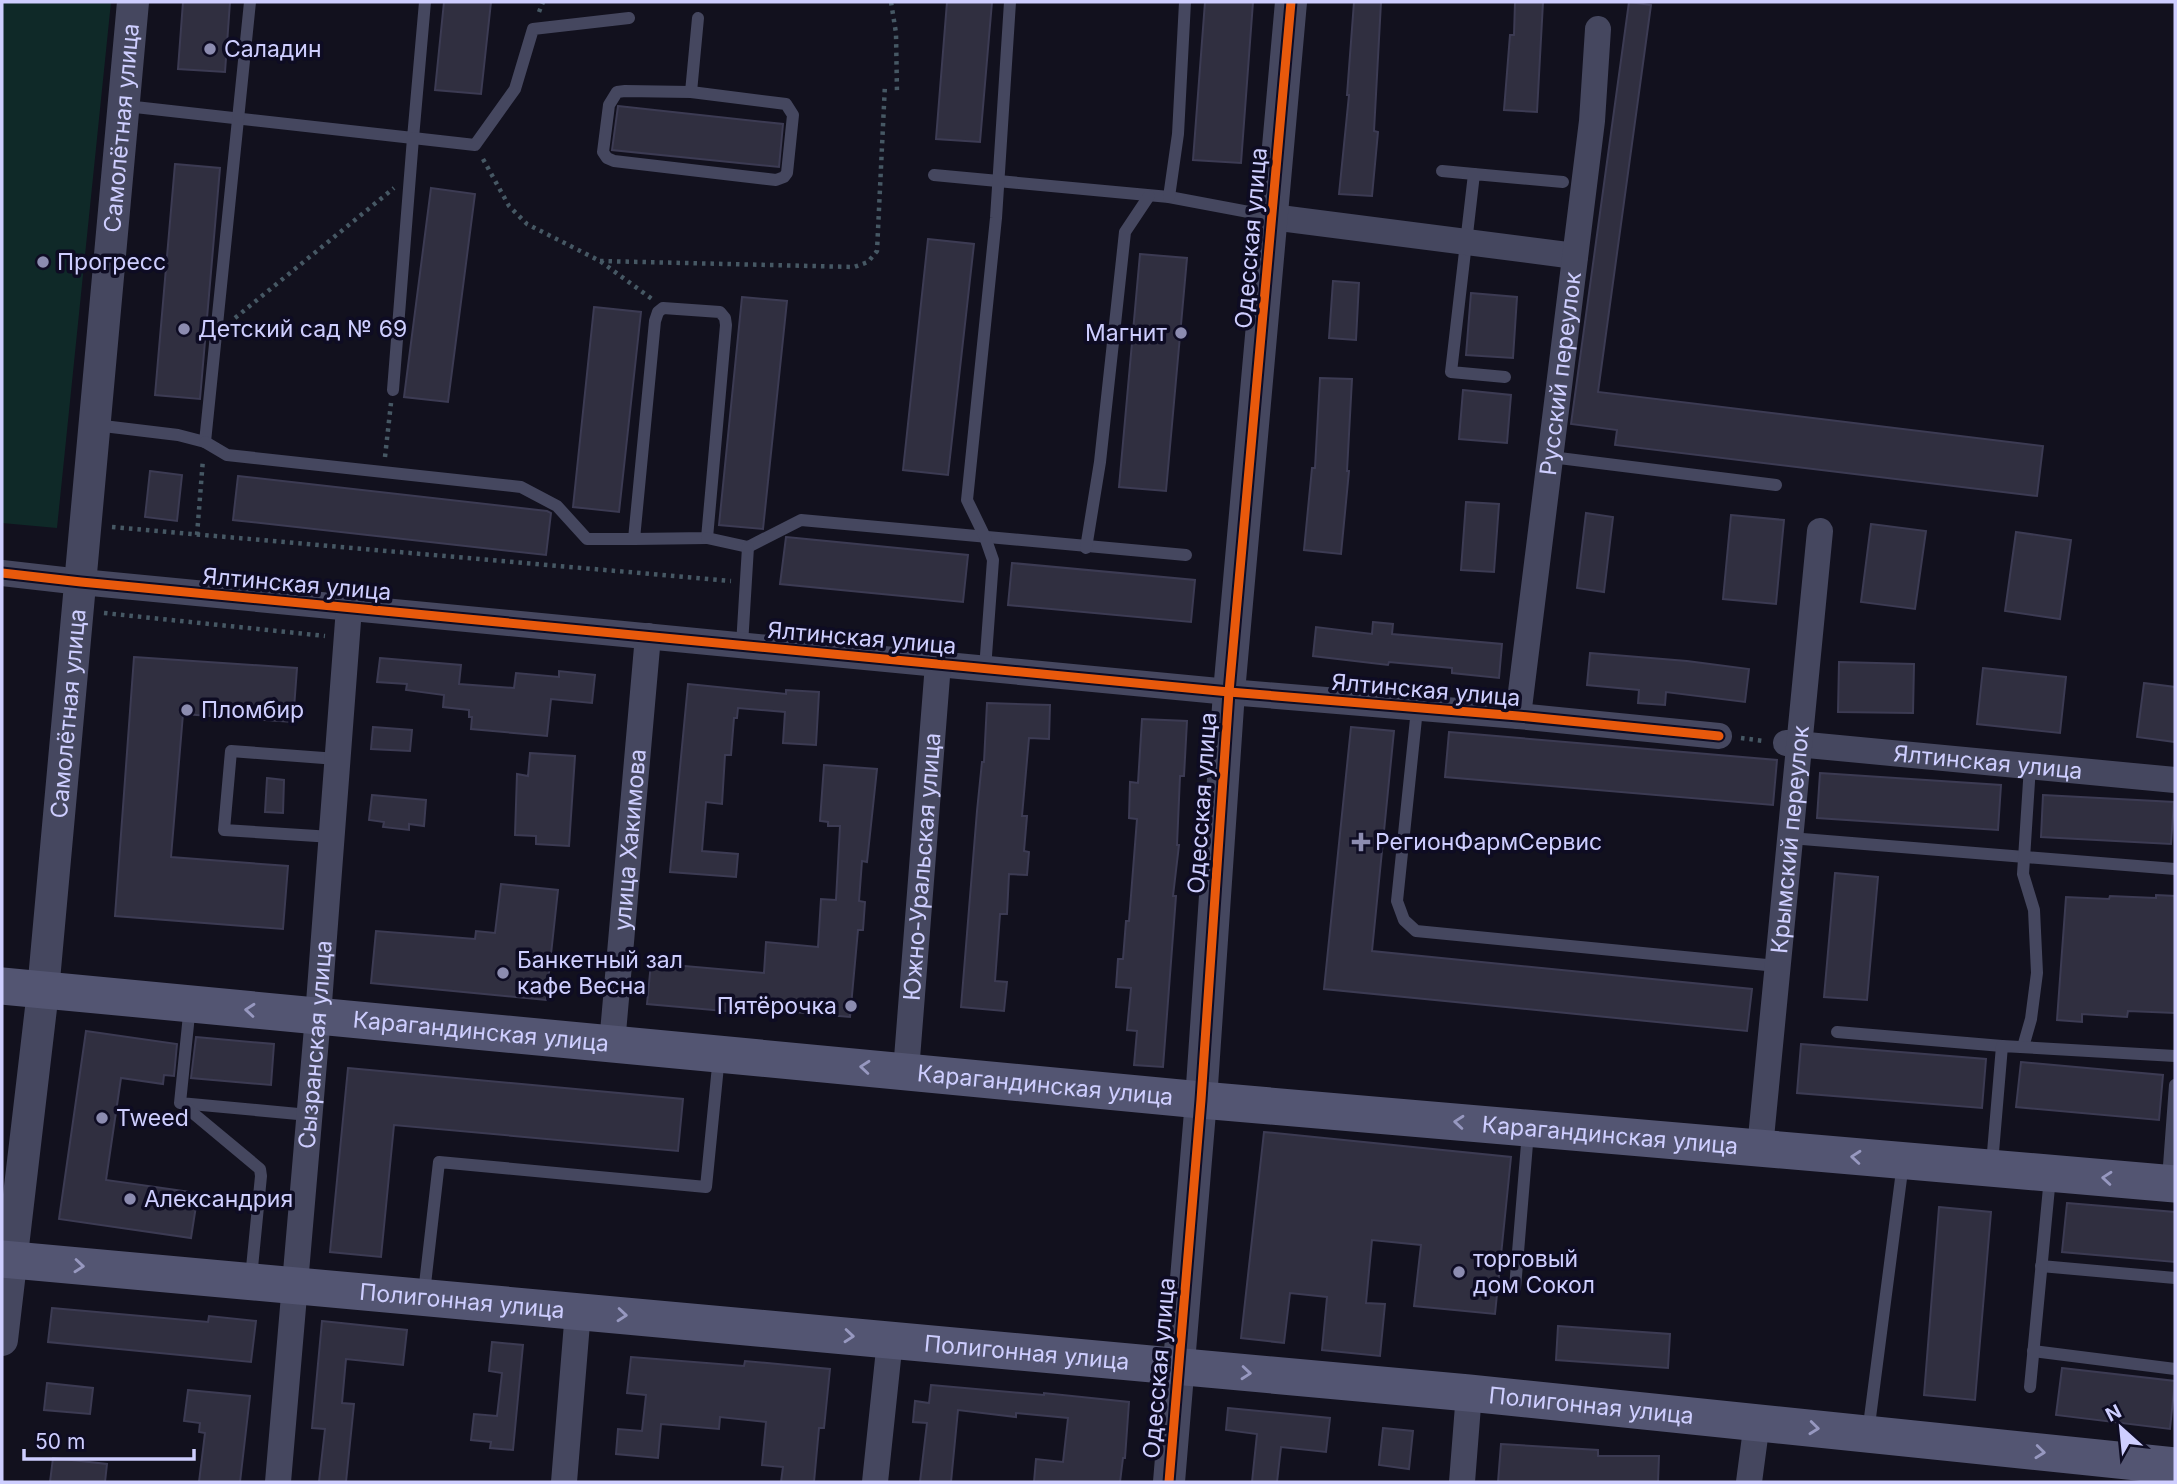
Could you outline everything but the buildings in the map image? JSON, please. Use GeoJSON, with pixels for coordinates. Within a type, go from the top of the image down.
{"type":"FeatureCollection","features":[{"type":"Feature","properties":{"kind":"main road","name":"Карагандинская улица"},"geometry":{"type":"LineString","coordinates":[[2,986],[1201,1100],[2171,1184]]}},
{"type":"Feature","properties":{"kind":"main road","name":"Полигонная улица"},"geometry":{"type":"LineString","coordinates":[[6,1259],[1469,1393],[2175,1466]]}},
{"type":"Feature","properties":{"kind":"street","name":"Самолётная улица"},"geometry":{"type":"LineString","coordinates":[[2,1340],[6,1259],[43,991],[133,2]]}},
{"type":"Feature","properties":{"kind":"street","name":"Одесская улица"},"geometry":{"type":"LineString","coordinates":[[1169,1482],[1201,1100],[1229,692],[1291,2]]}},
{"type":"Feature","properties":{"kind":"street","name":"Русский переулок"},"geometry":{"type":"LineString","coordinates":[[1518,716],[1592,121],[1598,29]]}},
{"type":"Feature","properties":{"kind":"street"},"geometry":{"type":"LineString","coordinates":[[1272,217],[1576,256]]}},
{"type":"Feature","properties":{"kind":"street","name":"Крымский переулок"},"geometry":{"type":"LineString","coordinates":[[1760,1148],[1790,838],[1792,744],[1820,531]]}},
{"type":"Feature","properties":{"kind":"street","name":"Ялтинская улица"},"geometry":{"type":"LineString","coordinates":[[2,573],[80,596],[349,608],[1719,736]]}},
{"type":"Feature","properties":{"kind":"street","name":"Сызранская улица"},"geometry":{"type":"LineString","coordinates":[[278,1482],[318,1016],[349,608]]}},
{"type":"Feature","properties":{"kind":"street","name":"улица Хакимова"},"geometry":{"type":"LineString","coordinates":[[612,1044],[648,636]]}},
{"type":"Feature","properties":{"kind":"street","name":"Южно-Уральская улица"},"geometry":{"type":"LineString","coordinates":[[906,1071],[938,664]]}},
{"type":"Feature","properties":{"kind":"street","name":"Ялтинская улица"},"geometry":{"type":"LineString","coordinates":[[1792,744],[2175,780]]}},
{"type":"Feature","properties":{"kind":"street"},"geometry":{"type":"LineString","coordinates":[[564,1482],[578,1311]]}},
{"type":"Feature","properties":{"kind":"street"},"geometry":{"type":"LineString","coordinates":[[876,1482],[890,1340]]}},
{"type":"Feature","properties":{"kind":"street"},"geometry":{"type":"LineString","coordinates":[[1462,1482],[1469,1393]]}},
{"type":"Feature","properties":{"kind":"street"},"geometry":{"type":"LineString","coordinates":[[1749,1482],[1756,1422]]}},
{"type":"Feature","properties":{"kind":"lane"},"geometry":{"type":"LineString","coordinates":[[205,442],[250,2]]}},
{"type":"Feature","properties":{"kind":"lane"},"geometry":{"type":"LineString","coordinates":[[393,390],[425,2]]}},
{"type":"Feature","properties":{"kind":"lane"},"geometry":{"type":"LineString","coordinates":[[985,669],[993,560],[967,500],[998,180],[1010,2]]}},
{"type":"Feature","properties":{"kind":"lane"},"geometry":{"type":"LineString","coordinates":[[1169,197],[1178,134],[1185,2]]}},
{"type":"Feature","properties":{"kind":"lane"},"geometry":{"type":"LineString","coordinates":[[691,92],[698,18]]}},
{"type":"Feature","properties":{"kind":"lane"},"geometry":{"type":"LineString","coordinates":[[123,106],[475,145],[515,89],[533,29],[629,19]]}},
{"type":"Feature","properties":{"kind":"lane"},"geometry":{"type":"LineString","coordinates":[[617,92],[691,92],[786,104],[793,115],[787,173],[784,177],[776,180],[607,158],[603,152],[609,105],[617,92]]}},
{"type":"Feature","properties":{"kind":"lane"},"geometry":{"type":"LineString","coordinates":[[1443,170],[1563,182]]}},
{"type":"Feature","properties":{"kind":"lane"},"geometry":{"type":"LineString","coordinates":[[1474,174],[1451,372],[1505,377]]}},
{"type":"Feature","properties":{"kind":"lane"},"geometry":{"type":"LineString","coordinates":[[934,175],[1169,197],[1272,217]]}},
{"type":"Feature","properties":{"kind":"lane"},"geometry":{"type":"LineString","coordinates":[[1086,548],[1100,462],[1125,232],[1149,196]]}},
{"type":"Feature","properties":{"kind":"lane"},"geometry":{"type":"LineString","coordinates":[[635,539],[655,321],[658,312],[663,308],[720,312],[725,318],[707,538]]}},
{"type":"Feature","properties":{"kind":"lane"},"geometry":{"type":"LineString","coordinates":[[95,425],[178,435],[205,442],[227,455],[521,487],[557,506],[587,539],[707,538],[748,547],[801,520],[1186,555]]}},
{"type":"Feature","properties":{"kind":"lane"},"geometry":{"type":"LineString","coordinates":[[1551,457],[1776,485]]}},
{"type":"Feature","properties":{"kind":"lane"},"geometry":{"type":"LineString","coordinates":[[742,645],[748,547]]}},
{"type":"Feature","properties":{"kind":"lane"},"geometry":{"type":"LineString","coordinates":[[1417,709],[1397,901],[1404,920],[1416,931],[1777,966]]}},
{"type":"Feature","properties":{"kind":"lane"},"geometry":{"type":"LineString","coordinates":[[332,837],[224,830],[231,751],[337,759]]}},
{"type":"Feature","properties":{"kind":"lane"},"geometry":{"type":"LineString","coordinates":[[2023,1047],[2031,1019],[2037,974],[2034,910],[2023,874],[2030,766]]}},
{"type":"Feature","properties":{"kind":"lane"},"geometry":{"type":"LineString","coordinates":[[1790,838],[2175,869]]}},
{"type":"Feature","properties":{"kind":"lane"},"geometry":{"type":"LineString","coordinates":[[191,1005],[180,1103],[309,1115]]}},
{"type":"Feature","properties":{"kind":"lane"},"geometry":{"type":"LineString","coordinates":[[1837,1032],[2002,1046],[2175,1056]]}},
{"type":"Feature","properties":{"kind":"lane"},"geometry":{"type":"LineString","coordinates":[[1992,1168],[2002,1046]]}},
{"type":"Feature","properties":{"kind":"lane"},"geometry":{"type":"LineString","coordinates":[[424,1297],[439,1162],[706,1187],[719,1054]]}},
{"type":"Feature","properties":{"kind":"lane"},"geometry":{"type":"LineString","coordinates":[[2171,1184],[2175,1085]]}},
{"type":"Feature","properties":{"kind":"lane"},"geometry":{"type":"LineString","coordinates":[[188,1109],[260,1169],[251,1282]]}},
{"type":"Feature","properties":{"kind":"lane"},"geometry":{"type":"LineString","coordinates":[[1515,1288],[1528,1128]]}},
{"type":"Feature","properties":{"kind":"lane"},"geometry":{"type":"LineString","coordinates":[[1868,1433],[1903,1161]]}},
{"type":"Feature","properties":{"kind":"lane"},"geometry":{"type":"LineString","coordinates":[[2031,1387],[2050,1173]]}},
{"type":"Feature","properties":{"kind":"lane"},"geometry":{"type":"LineString","coordinates":[[2041,1266],[2175,1278]]}},
{"type":"Feature","properties":{"kind":"lane"},"geometry":{"type":"LineString","coordinates":[[2034,1351],[2175,1369]]}},
{"type":"Feature","properties":{"kind":"path"},"geometry":{"type":"LineString","coordinates":[[891,2],[896,33],[897,93]]}},
{"type":"Feature","properties":{"kind":"path"},"geometry":{"type":"LineString","coordinates":[[600,261],[854,267],[868,262],[877,251],[885,84]]}},
{"type":"Feature","properties":{"kind":"path"},"geometry":{"type":"LineString","coordinates":[[475,145],[509,206],[527,224],[600,261],[663,308]]}},
{"type":"Feature","properties":{"kind":"path"},"geometry":{"type":"LineString","coordinates":[[216,334],[410,175]]}},
{"type":"Feature","properties":{"kind":"path"},"geometry":{"type":"LineString","coordinates":[[383,472],[393,390]]}},
{"type":"Feature","properties":{"kind":"path"},"geometry":{"type":"LineString","coordinates":[[197,535],[205,442]]}},
{"type":"Feature","properties":{"kind":"path"},"geometry":{"type":"LineString","coordinates":[[111,527],[746,582]]}},
{"type":"Feature","properties":{"kind":"path"},"geometry":{"type":"LineString","coordinates":[[80,596],[346,638]]}},
{"type":"Feature","properties":{"kind":"path"},"geometry":{"type":"LineString","coordinates":[[1719,736],[1792,744]]}},
{"type":"Feature","properties":{"kind":"green space","name":"Прогресс"},"geometry":{"type":"Polygon","coordinates":[[[2,2],[111,2],[57,528],[2,523],[2,2]]]}},
{"type":"Feature","properties":{"kind":"cycle path"},"geometry":{"type":"LineString","coordinates":[[1169,1482],[1201,1100],[1229,692],[1291,2]]}},
{"type":"Feature","properties":{"kind":"cycle path"},"geometry":{"type":"LineString","coordinates":[[2,573],[1229,692],[1719,736]]}},
{"type":"Feature","properties":{"kind":"place","name":"Саладин"},"geometry":{"type":"Point","coordinates":[210,49]}},
{"type":"Feature","properties":{"kind":"place","name":"Прогресс"},"geometry":{"type":"Point","coordinates":[43,262]}},
{"type":"Feature","properties":{"kind":"place","name":"Детский сад № 69"},"geometry":{"type":"Point","coordinates":[184,329]}},
{"type":"Feature","properties":{"kind":"place","name":"Магнит"},"geometry":{"type":"Point","coordinates":[1181,333]}},
{"type":"Feature","properties":{"kind":"place","name":"Пломбир"},"geometry":{"type":"Point","coordinates":[187,710]}},
{"type":"Feature","properties":{"kind":"place","name":"РегионФармСервис"},"geometry":{"type":"Point","coordinates":[1361,842]}},
{"type":"Feature","properties":{"kind":"place","name":"Банкетный зал кафе Весна"},"geometry":{"type":"Point","coordinates":[503,973]}},
{"type":"Feature","properties":{"kind":"place","name":"Пятёрочка"},"geometry":{"type":"Point","coordinates":[851,1006]}},
{"type":"Feature","properties":{"kind":"place","name":"Tweed"},"geometry":{"type":"Point","coordinates":[102,1118]}},
{"type":"Feature","properties":{"kind":"place","name":"Александрия"},"geometry":{"type":"Point","coordinates":[130,1199]}},
{"type":"Feature","properties":{"kind":"place","name":"торговый дом Сокол"},"geometry":{"type":"Point","coordinates":[1459,1272]}}]}
